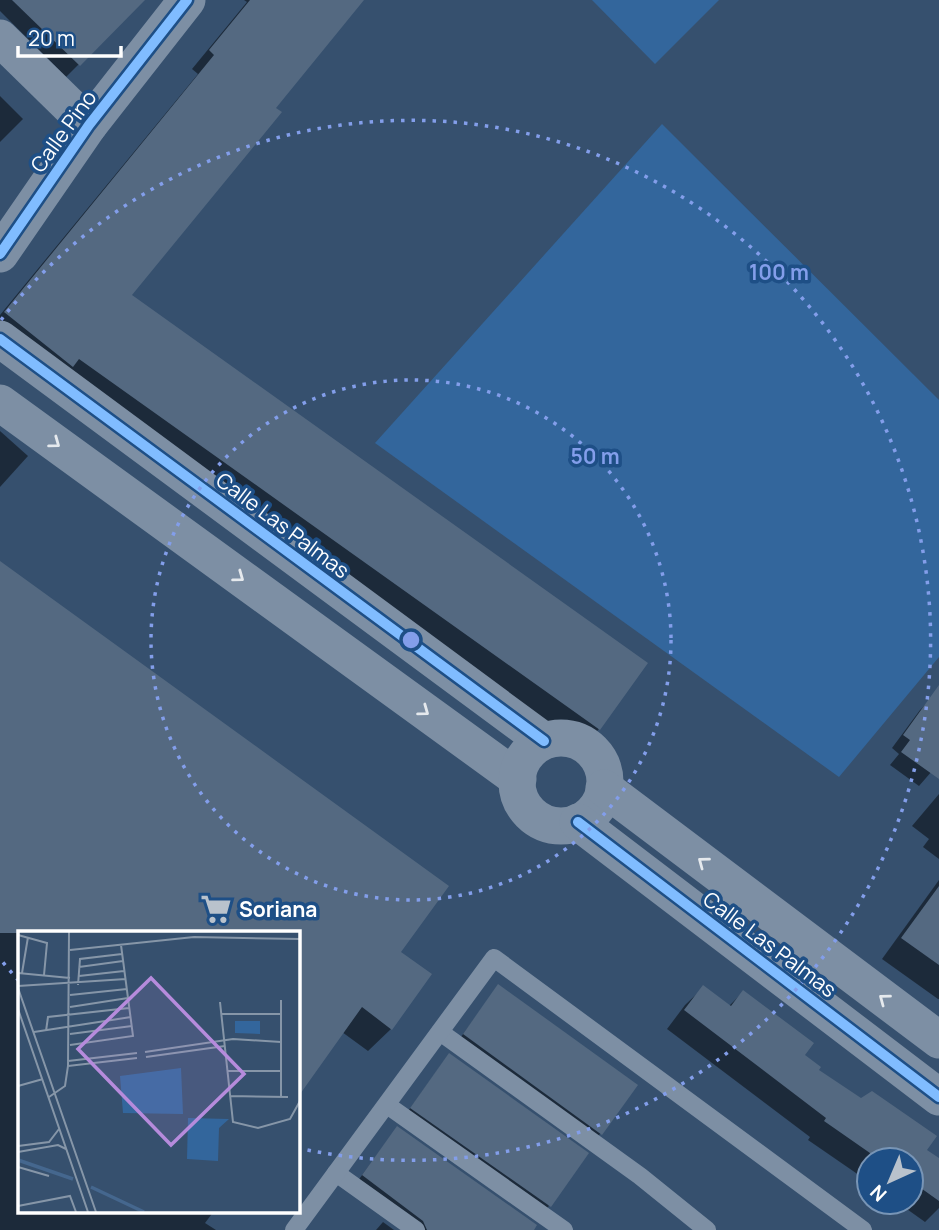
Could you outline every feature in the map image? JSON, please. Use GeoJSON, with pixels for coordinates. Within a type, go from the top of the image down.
{"type":"FeatureCollection","features":[{"type":"Feature","properties":{"kind":"street","name":"Calle Pino"},"geometry":{"type":"LineString","coordinates":[[0,254],[89,125],[187,0]]}},
{"type":"Feature","properties":{"kind":"street"},"geometry":{"type":"LineString","coordinates":[[0,38],[89,125]]}},
{"type":"Feature","properties":{"kind":"street","name":"Calle Las Palmas"},"geometry":{"type":"LineString","coordinates":[[0,339],[544,741]]}},
{"type":"Feature","properties":{"kind":"street"},"geometry":{"type":"LineString","coordinates":[[0,403],[518,779]]}},
{"type":"Feature","properties":{"kind":"street"},"geometry":{"type":"LineString","coordinates":[[563,738],[576,741],[588,747],[603,769],[604,788],[601,801],[594,811],[578,822],[559,826],[547,823],[536,817],[523,803],[518,779],[525,757],[544,741],[563,738]]}},
{"type":"Feature","properties":{"kind":"street","name":"Calle Las Palmas"},"geometry":{"type":"LineString","coordinates":[[604,788],[939,1040]]}},
{"type":"Feature","properties":{"kind":"street","name":"Calle Las Palmas"},"geometry":{"type":"LineString","coordinates":[[578,822],[939,1097]]}},
{"type":"Feature","properties":{"kind":"lane"},"geometry":{"type":"LineString","coordinates":[[294,1230],[494,958],[863,1230]]}},
{"type":"Feature","properties":{"kind":"lane"},"geometry":{"type":"LineString","coordinates":[[440,1032],[640,1176],[707,1230]]}},
{"type":"Feature","properties":{"kind":"lane"},"geometry":{"type":"LineString","coordinates":[[387,1105],[564,1230]]}},
{"type":"Feature","properties":{"kind":"lane"},"geometry":{"type":"LineString","coordinates":[[336,1173],[416,1230]]}},
{"type":"Feature","properties":{"kind":"shaded area"},"geometry":{"type":"Polygon","coordinates":[[[592,0],[719,0],[655,64],[592,0]]]}},
{"type":"Feature","properties":{"kind":"shaded area"},"geometry":{"type":"Polygon","coordinates":[[[662,124],[939,400],[939,657],[839,777],[375,443],[662,124]]]}},
{"type":"Feature","properties":{"kind":"building"},"geometry":{"type":"Polygon","coordinates":[[[12,0],[145,0],[80,66],[12,0]]]}},
{"type":"Feature","properties":{"kind":"building"},"geometry":{"type":"Polygon","coordinates":[[[250,0],[364,0],[276,108],[282,112],[132,295],[648,663],[600,730],[79,359],[73,367],[4,312],[214,55],[209,50],[250,0]]]}},
{"type":"Feature","properties":{"kind":"building","name":"Soriana"},"geometry":{"type":"Polygon","coordinates":[[[0,561],[449,886],[401,952],[432,974],[392,1030],[362,1007],[299,1096],[299,931],[0,933],[0,561]]]}},
{"type":"Feature","properties":{"kind":"building"},"geometry":{"type":"Polygon","coordinates":[[[939,685],[939,779],[901,752],[910,740],[903,735],[939,685]]]}},
{"type":"Feature","properties":{"kind":"building"},"geometry":{"type":"Polygon","coordinates":[[[939,886],[939,965],[901,938],[939,886]]]}},
{"type":"Feature","properties":{"kind":"building"},"geometry":{"type":"Polygon","coordinates":[[[498,984],[638,1085],[602,1135],[463,1034],[498,984]]]}},
{"type":"Feature","properties":{"kind":"building"},"geometry":{"type":"Polygon","coordinates":[[[703,985],[731,1006],[743,990],[814,1043],[805,1055],[821,1067],[819,1070],[861,1098],[872,1091],[937,1136],[927,1150],[939,1158],[939,1201],[925,1191],[925,1146],[860,1146],[824,1121],[826,1118],[684,1010],[703,985]]]}},
{"type":"Feature","properties":{"kind":"building"},"geometry":{"type":"Polygon","coordinates":[[[449,1053],[589,1153],[551,1207],[410,1108],[449,1053]]]}},
{"type":"Feature","properties":{"kind":"building"},"geometry":{"type":"Polygon","coordinates":[[[397,1126],[537,1225],[534,1230],[427,1230],[423,1221],[362,1175],[397,1126]]]}},
{"type":"Feature","properties":{"kind":"cycle path"},"geometry":{"type":"LineString","coordinates":[[0,254],[89,125],[187,0]]}},
{"type":"Feature","properties":{"kind":"cycle path"},"geometry":{"type":"LineString","coordinates":[[0,339],[544,741]]}},
{"type":"Feature","properties":{"kind":"cycle path"},"geometry":{"type":"LineString","coordinates":[[578,822],[939,1097]]}},
{"type":"Feature","properties":{"kind":"place","name":"Soriana"},"geometry":{"type":"Point","coordinates":[216,909]}}]}
